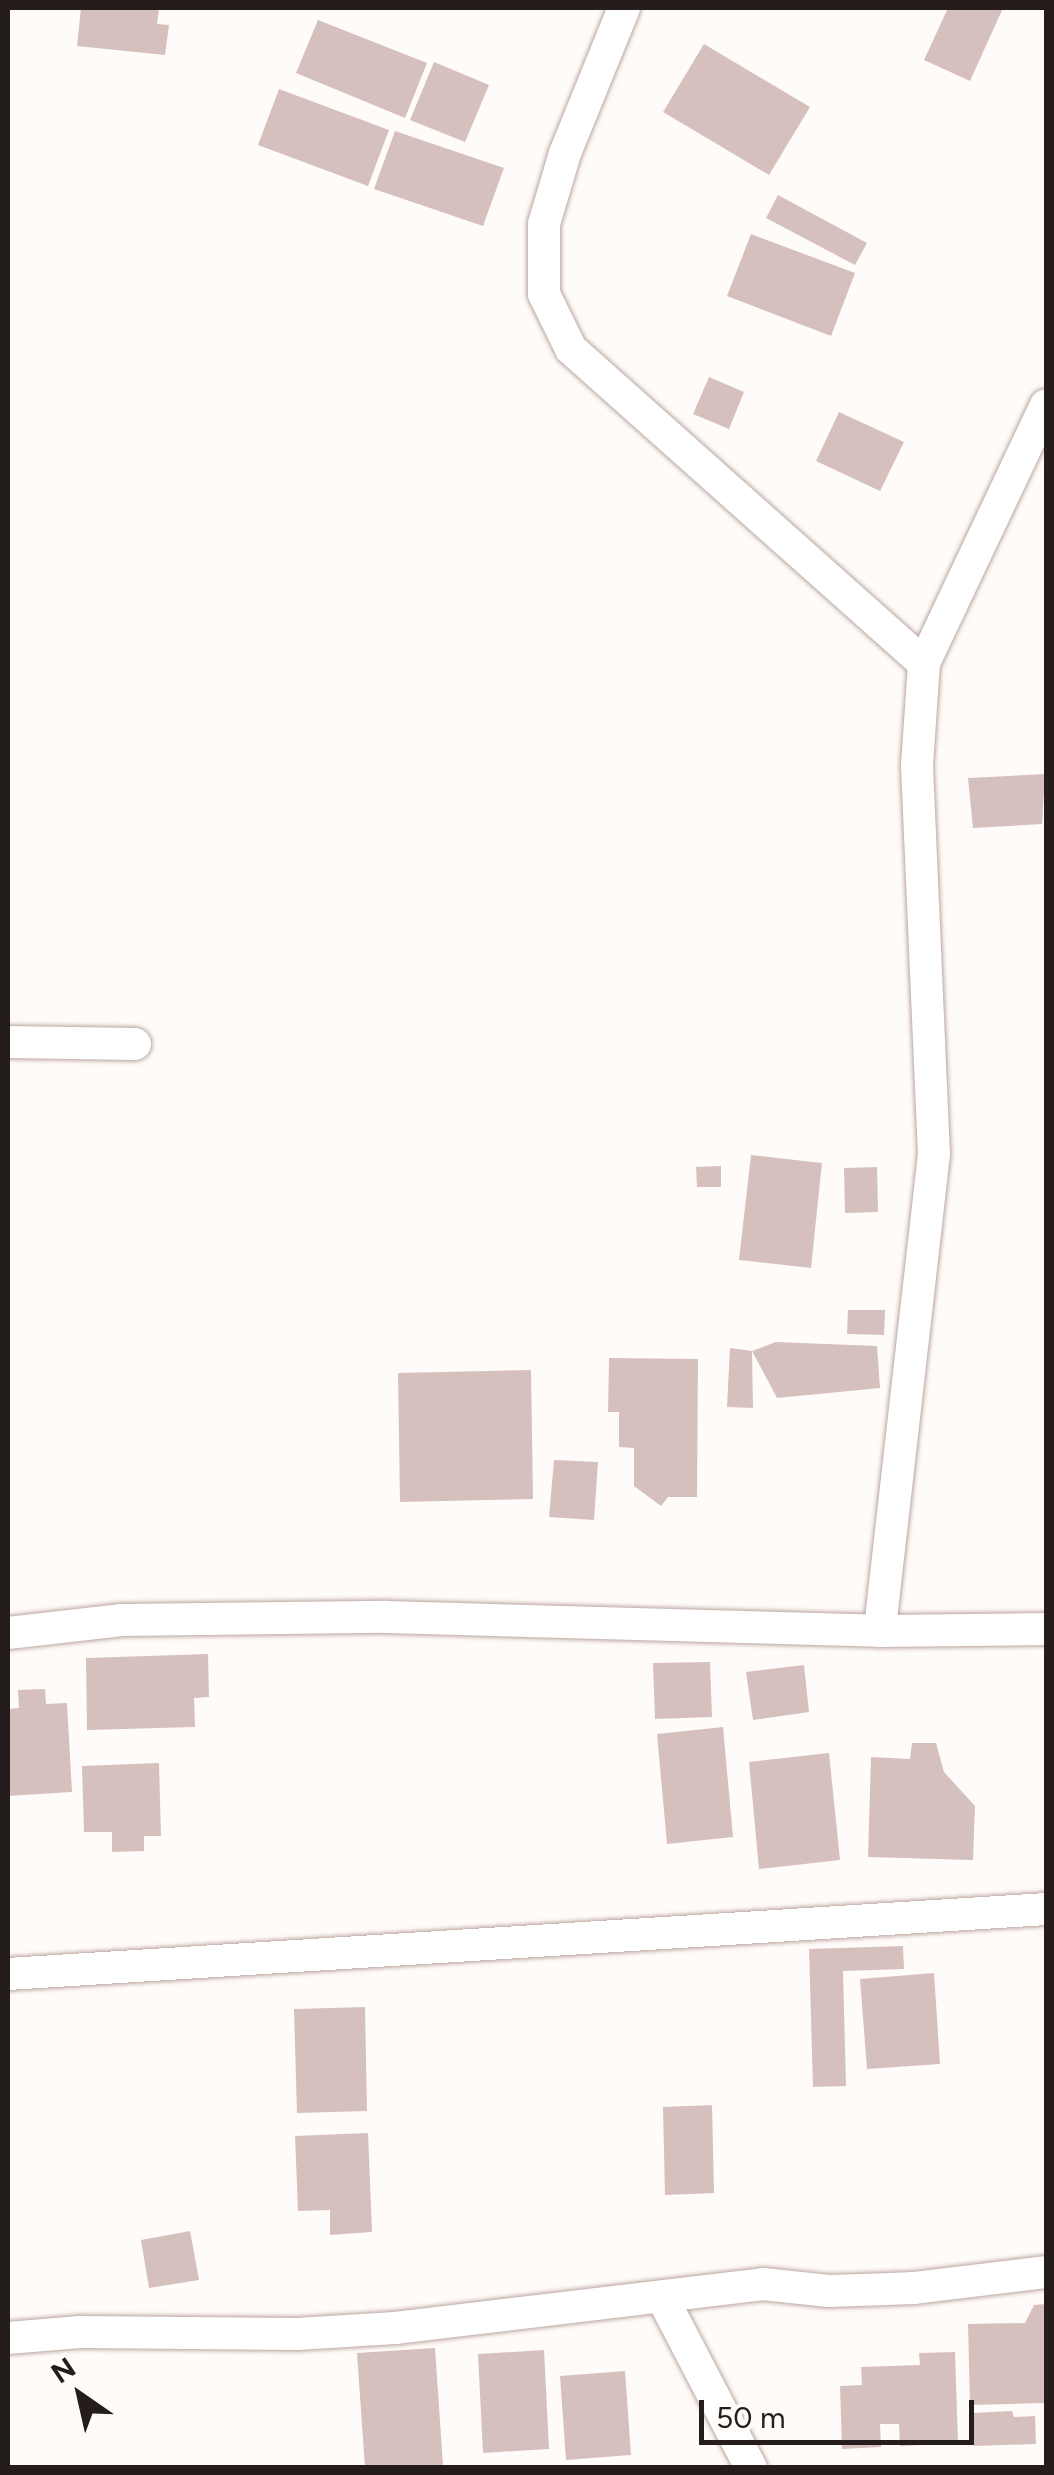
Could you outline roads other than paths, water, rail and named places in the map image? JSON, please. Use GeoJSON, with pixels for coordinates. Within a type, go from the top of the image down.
{"type":"FeatureCollection","features":[{"type":"Feature","properties":{"kind":"street"},"geometry":{"type":"LineString","coordinates":[[624,8],[565,153],[544,224],[544,294],[572,349],[924,663]]}},
{"type":"Feature","properties":{"kind":"street"},"geometry":{"type":"LineString","coordinates":[[880,1631],[934,1154],[917,766],[924,663],[1046,405]]}},
{"type":"Feature","properties":{"kind":"street"},"geometry":{"type":"LineString","coordinates":[[8,1042],[135,1044]]}},
{"type":"Feature","properties":{"kind":"street"},"geometry":{"type":"LineString","coordinates":[[8,1633],[122,1620],[386,1616],[880,1631],[1046,1629]]}},
{"type":"Feature","properties":{"kind":"street"},"geometry":{"type":"LineString","coordinates":[[8,1974],[1046,1908]]}},
{"type":"Feature","properties":{"kind":"street"},"geometry":{"type":"LineString","coordinates":[[8,2338],[99,2331],[298,2334],[395,2328],[763,2284],[829,2291],[914,2288],[1046,2272]]}},
{"type":"Feature","properties":{"kind":"street"},"geometry":{"type":"LineString","coordinates":[[662,2296],[751,2468]]}}]}
